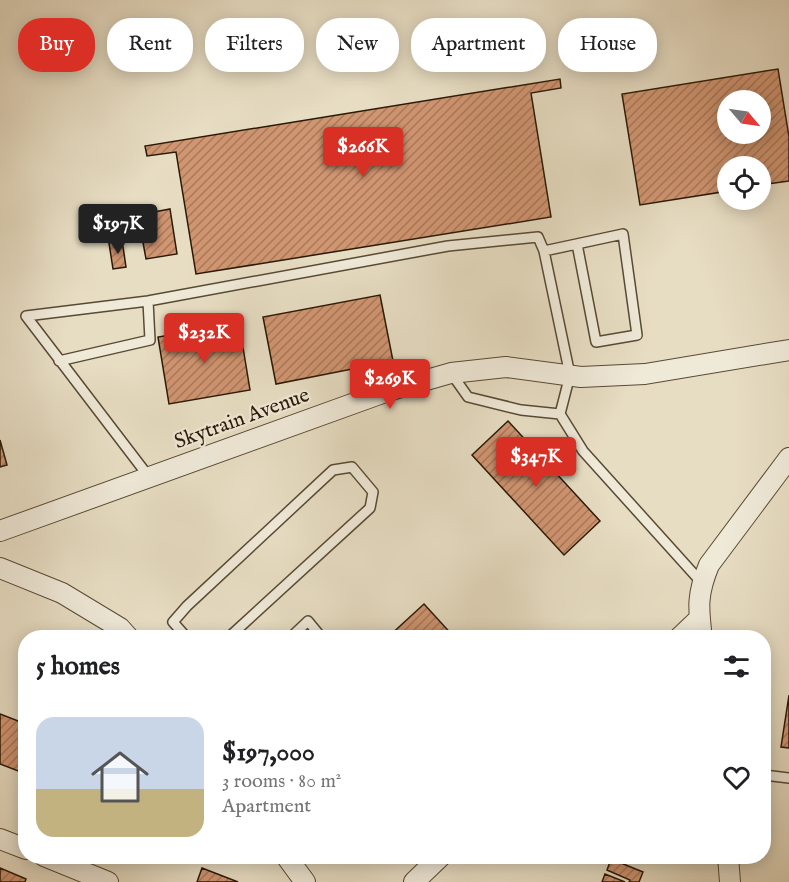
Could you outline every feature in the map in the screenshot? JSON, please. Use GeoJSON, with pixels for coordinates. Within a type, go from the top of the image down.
{"type":"FeatureCollection","features":[{"type":"Feature","properties":{"kind":"street","name":"Skytrain Avenue"},"geometry":{"type":"LineString","coordinates":[[0,531],[388,391],[451,373],[506,367],[581,376],[645,374],[789,350]]}},
{"type":"Feature","properties":{"kind":"street"},"geometry":{"type":"LineString","coordinates":[[701,628],[699,603],[702,583],[709,566],[789,458]]}},
{"type":"Feature","properties":{"kind":"street"},"geometry":{"type":"LineString","coordinates":[[0,568],[62,593],[122,630]]}},
{"type":"Feature","properties":{"kind":"street"},"geometry":{"type":"LineString","coordinates":[[0,839],[18,846]]}},
{"type":"Feature","properties":{"kind":"street"},"geometry":{"type":"LineString","coordinates":[[64,864],[108,882]]}},
{"type":"Feature","properties":{"kind":"street"},"geometry":{"type":"LineString","coordinates":[[292,864],[305,882]]}},
{"type":"Feature","properties":{"kind":"street"},"geometry":{"type":"LineString","coordinates":[[414,882],[433,864]]}},
{"type":"Feature","properties":{"kind":"street"},"geometry":{"type":"LineString","coordinates":[[729,864],[730,882]]}},
{"type":"Feature","properties":{"kind":"lane"},"geometry":{"type":"LineString","coordinates":[[544,251],[623,234],[637,335],[596,342],[577,244]]}},
{"type":"Feature","properties":{"kind":"lane"},"geometry":{"type":"LineString","coordinates":[[149,477],[26,316],[148,301],[448,246],[538,237],[544,251],[570,375],[560,414],[583,451],[702,583]]}},
{"type":"Feature","properties":{"kind":"lane"},"geometry":{"type":"LineString","coordinates":[[59,361],[150,340],[148,301]]}},
{"type":"Feature","properties":{"kind":"lane"},"geometry":{"type":"LineString","coordinates":[[451,373],[468,397],[521,410],[560,414]]}},
{"type":"Feature","properties":{"kind":"lane"},"geometry":{"type":"LineString","coordinates":[[180,630],[173,622],[187,606],[333,470],[352,467],[373,492],[370,508],[237,630]]}},
{"type":"Feature","properties":{"kind":"lane"},"geometry":{"type":"LineString","coordinates":[[298,630],[308,621],[315,630]]}},
{"type":"Feature","properties":{"kind":"lane"},"geometry":{"type":"LineString","coordinates":[[771,776],[789,778]]}},
{"type":"Feature","properties":{"kind":"building"},"geometry":{"type":"Polygon","coordinates":[[[778,69],[789,137],[789,181],[771,183],[771,156],[717,156],[717,193],[640,205],[622,94],[778,69]]]}},
{"type":"Feature","properties":{"kind":"building"},"geometry":{"type":"Polygon","coordinates":[[[560,79],[561,88],[531,93],[551,217],[196,274],[176,152],[147,156],[145,146],[560,79]]]}},
{"type":"Feature","properties":{"kind":"building"},"geometry":{"type":"Polygon","coordinates":[[[170,209],[177,254],[146,259],[138,215],[170,209]]]}},
{"type":"Feature","properties":{"kind":"building"},"geometry":{"type":"Polygon","coordinates":[[[122,240],[126,267],[113,269],[109,243],[122,240]]]}},
{"type":"Feature","properties":{"kind":"building"},"geometry":{"type":"Polygon","coordinates":[[[380,295],[393,361],[276,384],[263,317],[380,295]]]}},
{"type":"Feature","properties":{"kind":"building"},"geometry":{"type":"Polygon","coordinates":[[[239,323],[250,390],[169,404],[158,337],[239,323]]]}},
{"type":"Feature","properties":{"kind":"building"},"geometry":{"type":"Polygon","coordinates":[[[508,421],[600,521],[564,555],[472,455],[508,421]]]}},
{"type":"Feature","properties":{"kind":"building"},"geometry":{"type":"Polygon","coordinates":[[[0,440],[7,465],[0,467],[0,440]]]}},
{"type":"Feature","properties":{"kind":"building"},"geometry":{"type":"Polygon","coordinates":[[[424,604],[448,630],[396,630],[424,604]]]}},
{"type":"Feature","properties":{"kind":"building"},"geometry":{"type":"Polygon","coordinates":[[[789,695],[789,748],[781,747],[789,695]]]}},
{"type":"Feature","properties":{"kind":"building"},"geometry":{"type":"Polygon","coordinates":[[[0,714],[18,721],[18,771],[0,764],[0,714]]]}},
{"type":"Feature","properties":{"kind":"building"},"geometry":{"type":"Polygon","coordinates":[[[609,864],[623,864],[643,872],[639,882],[629,882],[630,880],[607,870],[609,864]]]}},
{"type":"Feature","properties":{"kind":"building"},"geometry":{"type":"Polygon","coordinates":[[[0,868],[26,879],[25,882],[0,882],[0,868]]]}},
{"type":"Feature","properties":{"kind":"building"},"geometry":{"type":"Polygon","coordinates":[[[202,868],[238,882],[197,882],[202,868]]]}},
{"type":"Feature","properties":{"kind":"building"},"geometry":{"type":"Polygon","coordinates":[[[605,874],[625,882],[602,882],[605,874]]]}}]}
